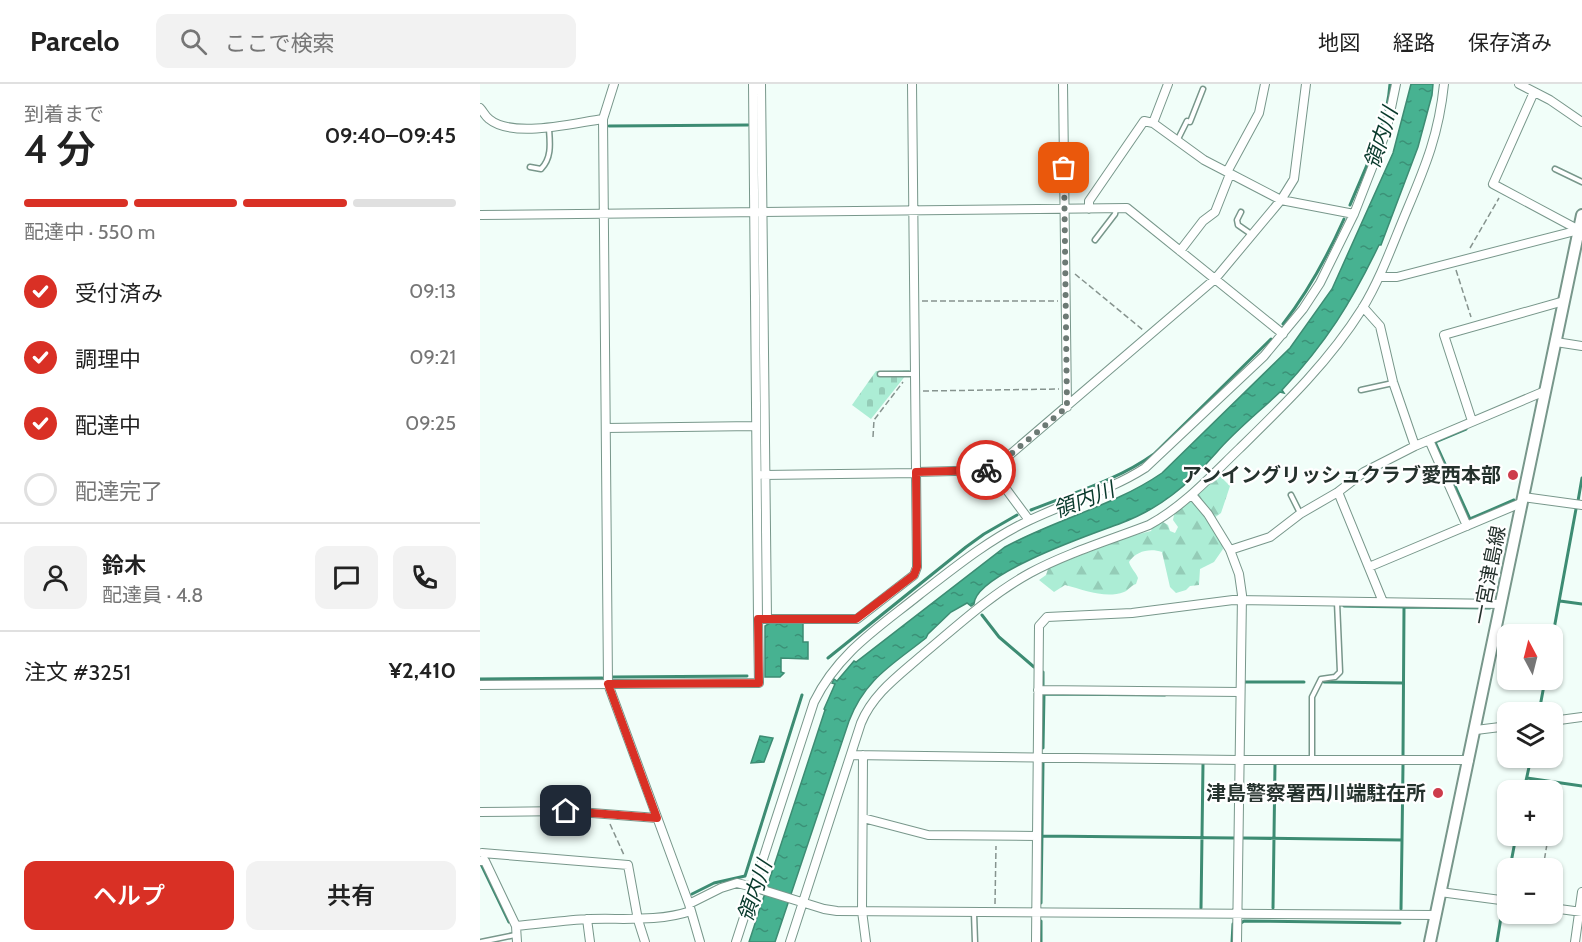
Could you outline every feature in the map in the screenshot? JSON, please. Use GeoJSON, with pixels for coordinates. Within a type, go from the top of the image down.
{"type":"FeatureCollection","features":[{"type":"Feature","properties":{"kind":"main road","name":"一宮津島線"},"geometry":{"type":"LineString","coordinates":[[1430,942],[1582,215]]}},
{"type":"Feature","properties":{"kind":"street"},"geometry":{"type":"LineString","coordinates":[[614,84],[603,119],[608,684],[690,908],[700,942]]}},
{"type":"Feature","properties":{"kind":"street"},"geometry":{"type":"LineString","coordinates":[[753,84],[767,619]]}},
{"type":"Feature","properties":{"kind":"street"},"geometry":{"type":"LineString","coordinates":[[480,686],[759,683],[755,426],[761,84]]}},
{"type":"Feature","properties":{"kind":"street"},"geometry":{"type":"LineString","coordinates":[[758,619],[856,619],[914,575],[917,567],[916,391],[912,374],[915,302],[912,84]]}},
{"type":"Feature","properties":{"kind":"street"},"geometry":{"type":"LineString","coordinates":[[1063,84],[1067,407]]}},
{"type":"Feature","properties":{"kind":"street"},"geometry":{"type":"LineString","coordinates":[[1153,123],[1168,84]]}},
{"type":"Feature","properties":{"kind":"street"},"geometry":{"type":"LineString","coordinates":[[1180,251],[1203,220],[1215,212],[1229,173],[1259,113],[1265,84]]}},
{"type":"Feature","properties":{"kind":"street"},"geometry":{"type":"LineString","coordinates":[[756,475],[992,470],[1215,279],[1281,200],[1294,179],[1305,84]]}},
{"type":"Feature","properties":{"kind":"street"},"geometry":{"type":"LineString","coordinates":[[736,942],[814,702],[831,672],[854,647],[963,560],[998,537],[1029,520],[1127,480],[1145,468],[1264,356],[1320,283],[1354,214],[1386,132],[1396,84]]}},
{"type":"Feature","properties":{"kind":"street"},"geometry":{"type":"LineString","coordinates":[[790,942],[801,902],[861,723],[875,697],[992,598],[1015,582],[1047,565],[1149,525],[1163,517],[1192,495],[1310,379],[1363,307],[1379,277],[1429,157],[1437,129],[1444,84]]}},
{"type":"Feature","properties":{"kind":"street"},"geometry":{"type":"LineString","coordinates":[[1519,84],[1582,122]]}},
{"type":"Feature","properties":{"kind":"street"},"geometry":{"type":"LineString","coordinates":[[1534,92],[1493,184],[1579,230]]}},
{"type":"Feature","properties":{"kind":"street"},"geometry":{"type":"LineString","coordinates":[[480,108],[488,119],[521,130],[603,119]]}},
{"type":"Feature","properties":{"kind":"street"},"geometry":{"type":"LineString","coordinates":[[1089,209],[1089,201],[1144,121],[1153,123],[1204,160],[1281,200],[1354,214]]}},
{"type":"Feature","properties":{"kind":"street"},"geometry":{"type":"LineString","coordinates":[[480,215],[1127,208],[1283,334]]}},
{"type":"Feature","properties":{"kind":"street"},"geometry":{"type":"LineString","coordinates":[[1379,277],[1397,277],[1579,230]]}},
{"type":"Feature","properties":{"kind":"street"},"geometry":{"type":"LineString","coordinates":[[1472,421],[1444,335],[1564,301]]}},
{"type":"Feature","properties":{"kind":"street"},"geometry":{"type":"LineString","coordinates":[[1363,307],[1380,326],[1394,382],[1415,446]]}},
{"type":"Feature","properties":{"kind":"street"},"geometry":{"type":"LineString","coordinates":[[1556,342],[1582,346]]}},
{"type":"Feature","properties":{"kind":"street"},"geometry":{"type":"LineString","coordinates":[[1230,550],[1270,537],[1300,514],[1338,492],[1364,472],[1415,446],[1545,391]]}},
{"type":"Feature","properties":{"kind":"street"},"geometry":{"type":"LineString","coordinates":[[606,428],[755,426]]}},
{"type":"Feature","properties":{"kind":"street"},"geometry":{"type":"LineString","coordinates":[[1429,440],[1467,526]]}},
{"type":"Feature","properties":{"kind":"street"},"geometry":{"type":"LineString","coordinates":[[992,470],[1029,520]]}},
{"type":"Feature","properties":{"kind":"street"},"geometry":{"type":"LineString","coordinates":[[1338,492],[1383,603]]}},
{"type":"Feature","properties":{"kind":"street"},"geometry":{"type":"LineString","coordinates":[[1192,495],[1208,514],[1230,550],[1239,574],[1241,601],[1237,942]]}},
{"type":"Feature","properties":{"kind":"street"},"geometry":{"type":"LineString","coordinates":[[1369,567],[1522,500],[1582,506]]}},
{"type":"Feature","properties":{"kind":"street"},"geometry":{"type":"LineString","coordinates":[[1036,942],[1039,626],[1047,617],[1132,613],[1233,600],[1501,604]]}},
{"type":"Feature","properties":{"kind":"street"},"geometry":{"type":"LineString","coordinates":[[1038,690],[1240,692]]}},
{"type":"Feature","properties":{"kind":"street"},"geometry":{"type":"LineString","coordinates":[[1563,719],[1582,717]]}},
{"type":"Feature","properties":{"kind":"street"},"geometry":{"type":"LineString","coordinates":[[1476,730],[1497,727]]}},
{"type":"Feature","properties":{"kind":"street"},"geometry":{"type":"LineString","coordinates":[[851,755],[1239,760],[1469,760]]}},
{"type":"Feature","properties":{"kind":"street"},"geometry":{"type":"LineString","coordinates":[[863,755],[862,911],[866,942]]}},
{"type":"Feature","properties":{"kind":"street"},"geometry":{"type":"LineString","coordinates":[[480,812],[566,811],[657,818]]}},
{"type":"Feature","properties":{"kind":"street"},"geometry":{"type":"LineString","coordinates":[[862,818],[928,835],[1037,836]]}},
{"type":"Feature","properties":{"kind":"street"},"geometry":{"type":"LineString","coordinates":[[645,942],[638,920],[628,865],[482,856],[516,934],[587,919],[638,920],[677,916],[721,888],[737,884],[755,887],[824,909],[862,911],[1435,915]]}},
{"type":"Feature","properties":{"kind":"street"},"geometry":{"type":"LineString","coordinates":[[1440,892],[1497,900]]}},
{"type":"Feature","properties":{"kind":"street"},"geometry":{"type":"LineString","coordinates":[[1575,942],[1582,892]]}},
{"type":"Feature","properties":{"kind":"street"},"geometry":{"type":"LineString","coordinates":[[1563,909],[1581,911]]}},
{"type":"Feature","properties":{"kind":"street"},"geometry":{"type":"LineString","coordinates":[[587,919],[590,942]]}},
{"type":"Feature","properties":{"kind":"lane"},"geometry":{"type":"LineString","coordinates":[[1177,141],[1187,121],[1190,122],[1203,89]]}},
{"type":"Feature","properties":{"kind":"lane"},"geometry":{"type":"LineString","coordinates":[[530,167],[541,169],[544,166],[550,151],[549,126]]}},
{"type":"Feature","properties":{"kind":"lane"},"geometry":{"type":"LineString","coordinates":[[1556,169],[1582,182]]}},
{"type":"Feature","properties":{"kind":"lane"},"geometry":{"type":"LineString","coordinates":[[1095,240],[1115,214],[1116,208]]}},
{"type":"Feature","properties":{"kind":"lane"},"geometry":{"type":"LineString","coordinates":[[1241,212],[1237,220],[1238,225],[1251,235]]}},
{"type":"Feature","properties":{"kind":"lane"},"geometry":{"type":"LineString","coordinates":[[880,374],[912,374]]}},
{"type":"Feature","properties":{"kind":"lane"},"geometry":{"type":"LineString","coordinates":[[1361,390],[1394,382]]}},
{"type":"Feature","properties":{"kind":"lane"},"geometry":{"type":"LineString","coordinates":[[1291,495],[1300,514]]}},
{"type":"Feature","properties":{"kind":"lane"},"geometry":{"type":"LineString","coordinates":[[1312,760],[1312,697],[1321,679],[1335,677],[1340,672],[1340,624],[1337,602]]}},
{"type":"Feature","properties":{"kind":"lane"},"geometry":{"type":"LineString","coordinates":[[974,912],[975,942]]}},
{"type":"Feature","properties":{"kind":"lane"},"geometry":{"type":"LineString","coordinates":[[481,942],[516,934]]}},
{"type":"Feature","properties":{"kind":"path"},"geometry":{"type":"LineString","coordinates":[[1474,326],[1458,262],[1503,190]]}},
{"type":"Feature","properties":{"kind":"path"},"geometry":{"type":"LineString","coordinates":[[1065,266],[1151,336]]}},
{"type":"Feature","properties":{"kind":"path"},"geometry":{"type":"LineString","coordinates":[[915,302],[1065,300]]}},
{"type":"Feature","properties":{"kind":"path"},"geometry":{"type":"LineString","coordinates":[[873,437],[874,420],[912,374]]}},
{"type":"Feature","properties":{"kind":"path"},"geometry":{"type":"LineString","coordinates":[[916,391],[1067,389]]}},
{"type":"Feature","properties":{"kind":"path"},"geometry":{"type":"LineString","coordinates":[[606,815],[628,865]]}},
{"type":"Feature","properties":{"kind":"path"},"geometry":{"type":"LineString","coordinates":[[995,912],[996,836]]}},
{"type":"Feature","properties":{"kind":"green space"},"geometry":{"type":"Polygon","coordinates":[[[910,370],[871,419],[852,405],[876,371],[910,370]]]}},
{"type":"Feature","properties":{"kind":"green space"},"geometry":{"type":"Polygon","coordinates":[[[1217,473],[1230,486],[1221,513],[1214,518],[1195,495],[1217,473]]]}},
{"type":"Feature","properties":{"kind":"green space"},"geometry":{"type":"Polygon","coordinates":[[[1192,500],[1221,539],[1223,549],[1214,562],[1200,569],[1199,585],[1190,586],[1176,593],[1170,587],[1162,552],[1153,550],[1144,551],[1132,558],[1129,562],[1138,578],[1136,584],[1117,594],[1095,593],[1065,585],[1054,592],[1039,580],[1053,566],[1127,537],[1151,531],[1154,526],[1163,522],[1168,525],[1170,531],[1175,533],[1178,527],[1173,520],[1175,510],[1192,500]]]}},
{"type":"Feature","properties":{"kind":"water"},"geometry":{"type":"Polygon","coordinates":[[[1411,84],[1433,84],[1432,95],[1418,147],[1381,245],[1325,339],[1282,390],[1284,393],[1280,392],[1172,495],[1134,518],[1037,556],[993,580],[979,592],[974,604],[971,606],[967,603],[951,612],[926,638],[871,683],[849,721],[775,942],[749,942],[824,709],[835,684],[832,683],[834,679],[837,681],[854,661],[856,662],[1005,547],[1044,528],[1105,504],[1144,485],[1162,473],[1290,348],[1332,289],[1393,153],[1411,84]]]}},
{"type":"Feature","properties":{"kind":"water"},"geometry":{"type":"Polygon","coordinates":[[[770,623],[803,623],[803,642],[808,642],[808,659],[781,658],[781,672],[784,673],[780,677],[765,677],[765,626],[770,623]]]}},
{"type":"Feature","properties":{"kind":"water"},"geometry":{"type":"Polygon","coordinates":[[[760,736],[773,738],[764,762],[751,763],[760,736]]]}},
{"type":"Feature","properties":{"kind":"waterway","name":"領内川"},"geometry":{"type":"LineString","coordinates":[[1350,205],[1385,115],[1390,84]]}},
{"type":"Feature","properties":{"kind":"waterway"},"geometry":{"type":"LineString","coordinates":[[609,126],[748,125]]}},
{"type":"Feature","properties":{"kind":"waterway"},"geometry":{"type":"LineString","coordinates":[[1283,324],[1317,274],[1344,219]]}},
{"type":"Feature","properties":{"kind":"waterway","name":"領内川"},"geometry":{"type":"LineString","coordinates":[[1031,510],[1110,479],[1154,454],[1271,339]]}},
{"type":"Feature","properties":{"kind":"waterway"},"geometry":{"type":"LineString","coordinates":[[1466,429],[1435,442],[1470,519],[1514,500]]}},
{"type":"Feature","properties":{"kind":"waterway"},"geometry":{"type":"LineString","coordinates":[[1578,501],[1582,478]]}},
{"type":"Feature","properties":{"kind":"waterway"},"geometry":{"type":"LineString","coordinates":[[1555,624],[1576,509]]}},
{"type":"Feature","properties":{"kind":"waterway"},"geometry":{"type":"LineString","coordinates":[[828,658],[966,547],[1017,515]]}},
{"type":"Feature","properties":{"kind":"waterway"},"geometry":{"type":"LineString","coordinates":[[1560,601],[1582,604]]}},
{"type":"Feature","properties":{"kind":"waterway"},"geometry":{"type":"LineString","coordinates":[[1344,606],[1404,607]]}},
{"type":"Feature","properties":{"kind":"waterway"},"geometry":{"type":"LineString","coordinates":[[1403,756],[1404,607],[1490,608]]}},
{"type":"Feature","properties":{"kind":"waterway"},"geometry":{"type":"LineString","coordinates":[[982,615],[999,637],[1034,667]]}},
{"type":"Feature","properties":{"kind":"waterway"},"geometry":{"type":"LineString","coordinates":[[1043,672],[1043,688]]}},
{"type":"Feature","properties":{"kind":"waterway"},"geometry":{"type":"LineString","coordinates":[[613,677],[747,676]]}},
{"type":"Feature","properties":{"kind":"waterway"},"geometry":{"type":"LineString","coordinates":[[480,679],[602,678]]}},
{"type":"Feature","properties":{"kind":"waterway"},"geometry":{"type":"LineString","coordinates":[[1244,682],[1304,682]]}},
{"type":"Feature","properties":{"kind":"waterway"},"geometry":{"type":"LineString","coordinates":[[1324,682],[1403,683]]}},
{"type":"Feature","properties":{"kind":"waterway"},"geometry":{"type":"LineString","coordinates":[[1541,702],[1543,690]]}},
{"type":"Feature","properties":{"kind":"waterway"},"geometry":{"type":"LineString","coordinates":[[1043,748],[1044,694],[1165,695]]}},
{"type":"Feature","properties":{"kind":"waterway","name":"領内川"},"geometry":{"type":"LineString","coordinates":[[692,894],[714,883],[745,876],[802,695]]}},
{"type":"Feature","properties":{"kind":"waterway"},"geometry":{"type":"LineString","coordinates":[[1041,903],[1043,763]]}},
{"type":"Feature","properties":{"kind":"waterway"},"geometry":{"type":"LineString","coordinates":[[1201,908],[1203,764]]}},
{"type":"Feature","properties":{"kind":"waterway"},"geometry":{"type":"LineString","coordinates":[[1273,908],[1275,764]]}},
{"type":"Feature","properties":{"kind":"waterway"},"geometry":{"type":"LineString","coordinates":[[1242,838],[1402,840],[1403,765]]}},
{"type":"Feature","properties":{"kind":"waterway"},"geometry":{"type":"LineString","coordinates":[[1526,780],[1529,768]]}},
{"type":"Feature","properties":{"kind":"waterway"},"geometry":{"type":"LineString","coordinates":[[1527,778],[1582,786]]}},
{"type":"Feature","properties":{"kind":"waterway"},"geometry":{"type":"LineString","coordinates":[[1042,836],[1234,838]]}},
{"type":"Feature","properties":{"kind":"waterway"},"geometry":{"type":"LineString","coordinates":[[1401,909],[1402,840]]}},
{"type":"Feature","properties":{"kind":"waterway"},"geometry":{"type":"LineString","coordinates":[[1512,858],[1514,846]]}},
{"type":"Feature","properties":{"kind":"waterway"},"geometry":{"type":"LineString","coordinates":[[481,864],[509,922]]}},
{"type":"Feature","properties":{"kind":"waterway"},"geometry":{"type":"LineString","coordinates":[[1041,921],[1041,942]]}},
{"type":"Feature","properties":{"kind":"waterway"},"geometry":{"type":"LineString","coordinates":[[1241,923],[1244,921],[1400,923]]}},
{"type":"Feature","properties":{"kind":"waterway"},"geometry":{"type":"LineString","coordinates":[[1232,942],[1233,924]]}},
{"type":"Feature","properties":{"kind":"waterway"},"geometry":{"type":"LineString","coordinates":[[1497,942],[1500,924]]}},
{"type":"Feature","properties":{"kind":"way so far"},"geometry":{"type":"LineString","coordinates":[[986,470],[992,470],[1067,407],[1064,168]]}},
{"type":"Feature","properties":{"kind":"place","name":"アンイングリッシュクラブ愛西本部"},"geometry":{"type":"Point","coordinates":[1513,475]}},
{"type":"Feature","properties":{"kind":"place","name":"津島警察署西川端駐在所"},"geometry":{"type":"Point","coordinates":[1438,793]}},
{"type":"Feature","properties":{"kind":"route"},"geometry":{"type":"LineString","coordinates":[[566,811],[657,818],[608,684],[759,683],[758,619],[856,619],[914,575],[917,567],[916,472],[986,470]]}}]}
